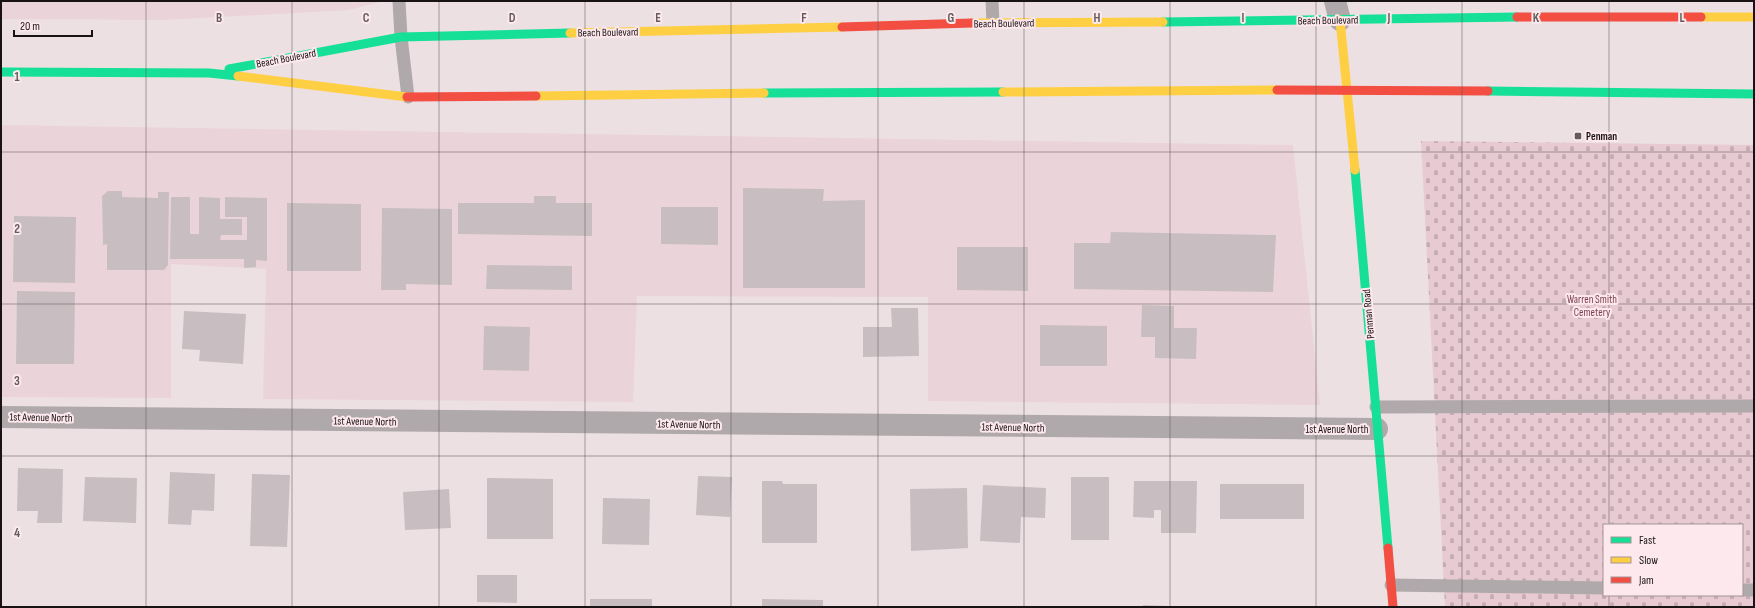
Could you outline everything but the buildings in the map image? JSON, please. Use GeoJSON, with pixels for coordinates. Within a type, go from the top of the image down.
{"type":"FeatureCollection","features":[{"type":"Feature","properties":{"kind":"main road","name":"Beach Boulevard"},"geometry":{"type":"LineString","coordinates":[[209,73],[400,36],[993,23],[1338,11],[1599,16],[1754,17]]}},
{"type":"Feature","properties":{"kind":"main road","name":"Penman Road"},"geometry":{"type":"LineString","coordinates":[[1338,11],[1347,90],[1393,607]]}},
{"type":"Feature","properties":{"kind":"main road"},"geometry":{"type":"LineString","coordinates":[[1,72],[209,73],[408,96],[1347,90],[1754,94]]}},
{"type":"Feature","properties":{"kind":"street","name":"1st Avenue North"},"geometry":{"type":"LineString","coordinates":[[1,417],[1377,429]]}},
{"type":"Feature","properties":{"kind":"lane"},"geometry":{"type":"LineString","coordinates":[[399,1],[400,36],[408,96]]}},
{"type":"Feature","properties":{"kind":"lane"},"geometry":{"type":"LineString","coordinates":[[992,1],[993,23]]}},
{"type":"Feature","properties":{"kind":"lane"},"geometry":{"type":"LineString","coordinates":[[1376,407],[1754,406]]}},
{"type":"Feature","properties":{"kind":"lane"},"geometry":{"type":"LineString","coordinates":[[1391,585],[1603,588]]}},
{"type":"Feature","properties":{"kind":"lane"},"geometry":{"type":"LineString","coordinates":[[1743,590],[1754,590]]}},
{"type":"Feature","properties":{"kind":"shaded area"},"geometry":{"type":"Polygon","coordinates":[[[1,1],[384,1],[349,10],[165,20],[1,19],[1,1]]]}},
{"type":"Feature","properties":{"kind":"shaded area"},"geometry":{"type":"Polygon","coordinates":[[[1,125],[1293,145],[1320,405],[928,401],[928,297],[637,296],[633,402],[263,399],[266,269],[171,264],[171,398],[1,397],[1,125]]]}},
{"type":"Feature","properties":{"kind":"green space","name":"Warren Smith Cemetery"},"geometry":{"type":"Polygon","coordinates":[[[1421,141],[1754,145],[1754,607],[1445,607],[1421,141]]]}},
{"type":"Feature","properties":{"kind":"traffic: fast"},"geometry":{"type":"LineString","coordinates":[[1163,22],[1517,17]]}},
{"type":"Feature","properties":{"kind":"traffic: fast"},"geometry":{"type":"LineString","coordinates":[[229,69],[401,37],[570,33]]}},
{"type":"Feature","properties":{"kind":"traffic: fast"},"geometry":{"type":"LineString","coordinates":[[1,72],[209,73],[238,76]]}},
{"type":"Feature","properties":{"kind":"traffic: fast"},"geometry":{"type":"LineString","coordinates":[[1488,91],[1754,94]]}},
{"type":"Feature","properties":{"kind":"traffic: fast"},"geometry":{"type":"LineString","coordinates":[[764,93],[1003,92]]}},
{"type":"Feature","properties":{"kind":"traffic: fast"},"geometry":{"type":"LineString","coordinates":[[1355,170],[1388,548]]}},
{"type":"Feature","properties":{"kind":"traffic: slow"},"geometry":{"type":"LineString","coordinates":[[1701,17],[1754,17]]}},
{"type":"Feature","properties":{"kind":"traffic: slow"},"geometry":{"type":"LineString","coordinates":[[1340,20],[1355,170]]}},
{"type":"Feature","properties":{"kind":"traffic: slow"},"geometry":{"type":"LineString","coordinates":[[972,23],[1163,22]]}},
{"type":"Feature","properties":{"kind":"traffic: slow"},"geometry":{"type":"LineString","coordinates":[[570,33],[842,27]]}},
{"type":"Feature","properties":{"kind":"traffic: slow"},"geometry":{"type":"LineString","coordinates":[[238,76],[407,97]]}},
{"type":"Feature","properties":{"kind":"traffic: slow"},"geometry":{"type":"LineString","coordinates":[[1003,92],[1277,90]]}},
{"type":"Feature","properties":{"kind":"traffic: slow"},"geometry":{"type":"LineString","coordinates":[[536,96],[764,93]]}},
{"type":"Feature","properties":{"kind":"traffic: jam"},"geometry":{"type":"LineString","coordinates":[[1517,17],[1701,17]]}},
{"type":"Feature","properties":{"kind":"traffic: jam"},"geometry":{"type":"LineString","coordinates":[[842,27],[972,23]]}},
{"type":"Feature","properties":{"kind":"traffic: jam"},"geometry":{"type":"LineString","coordinates":[[1277,90],[1488,91]]}},
{"type":"Feature","properties":{"kind":"traffic: jam"},"geometry":{"type":"LineString","coordinates":[[407,97],[536,96]]}},
{"type":"Feature","properties":{"kind":"traffic: jam"},"geometry":{"type":"LineString","coordinates":[[1388,548],[1393,607]]}},
{"type":"Feature","properties":{"kind":"place","name":"Penman"},"geometry":{"type":"Point","coordinates":[1578,136]}}]}
